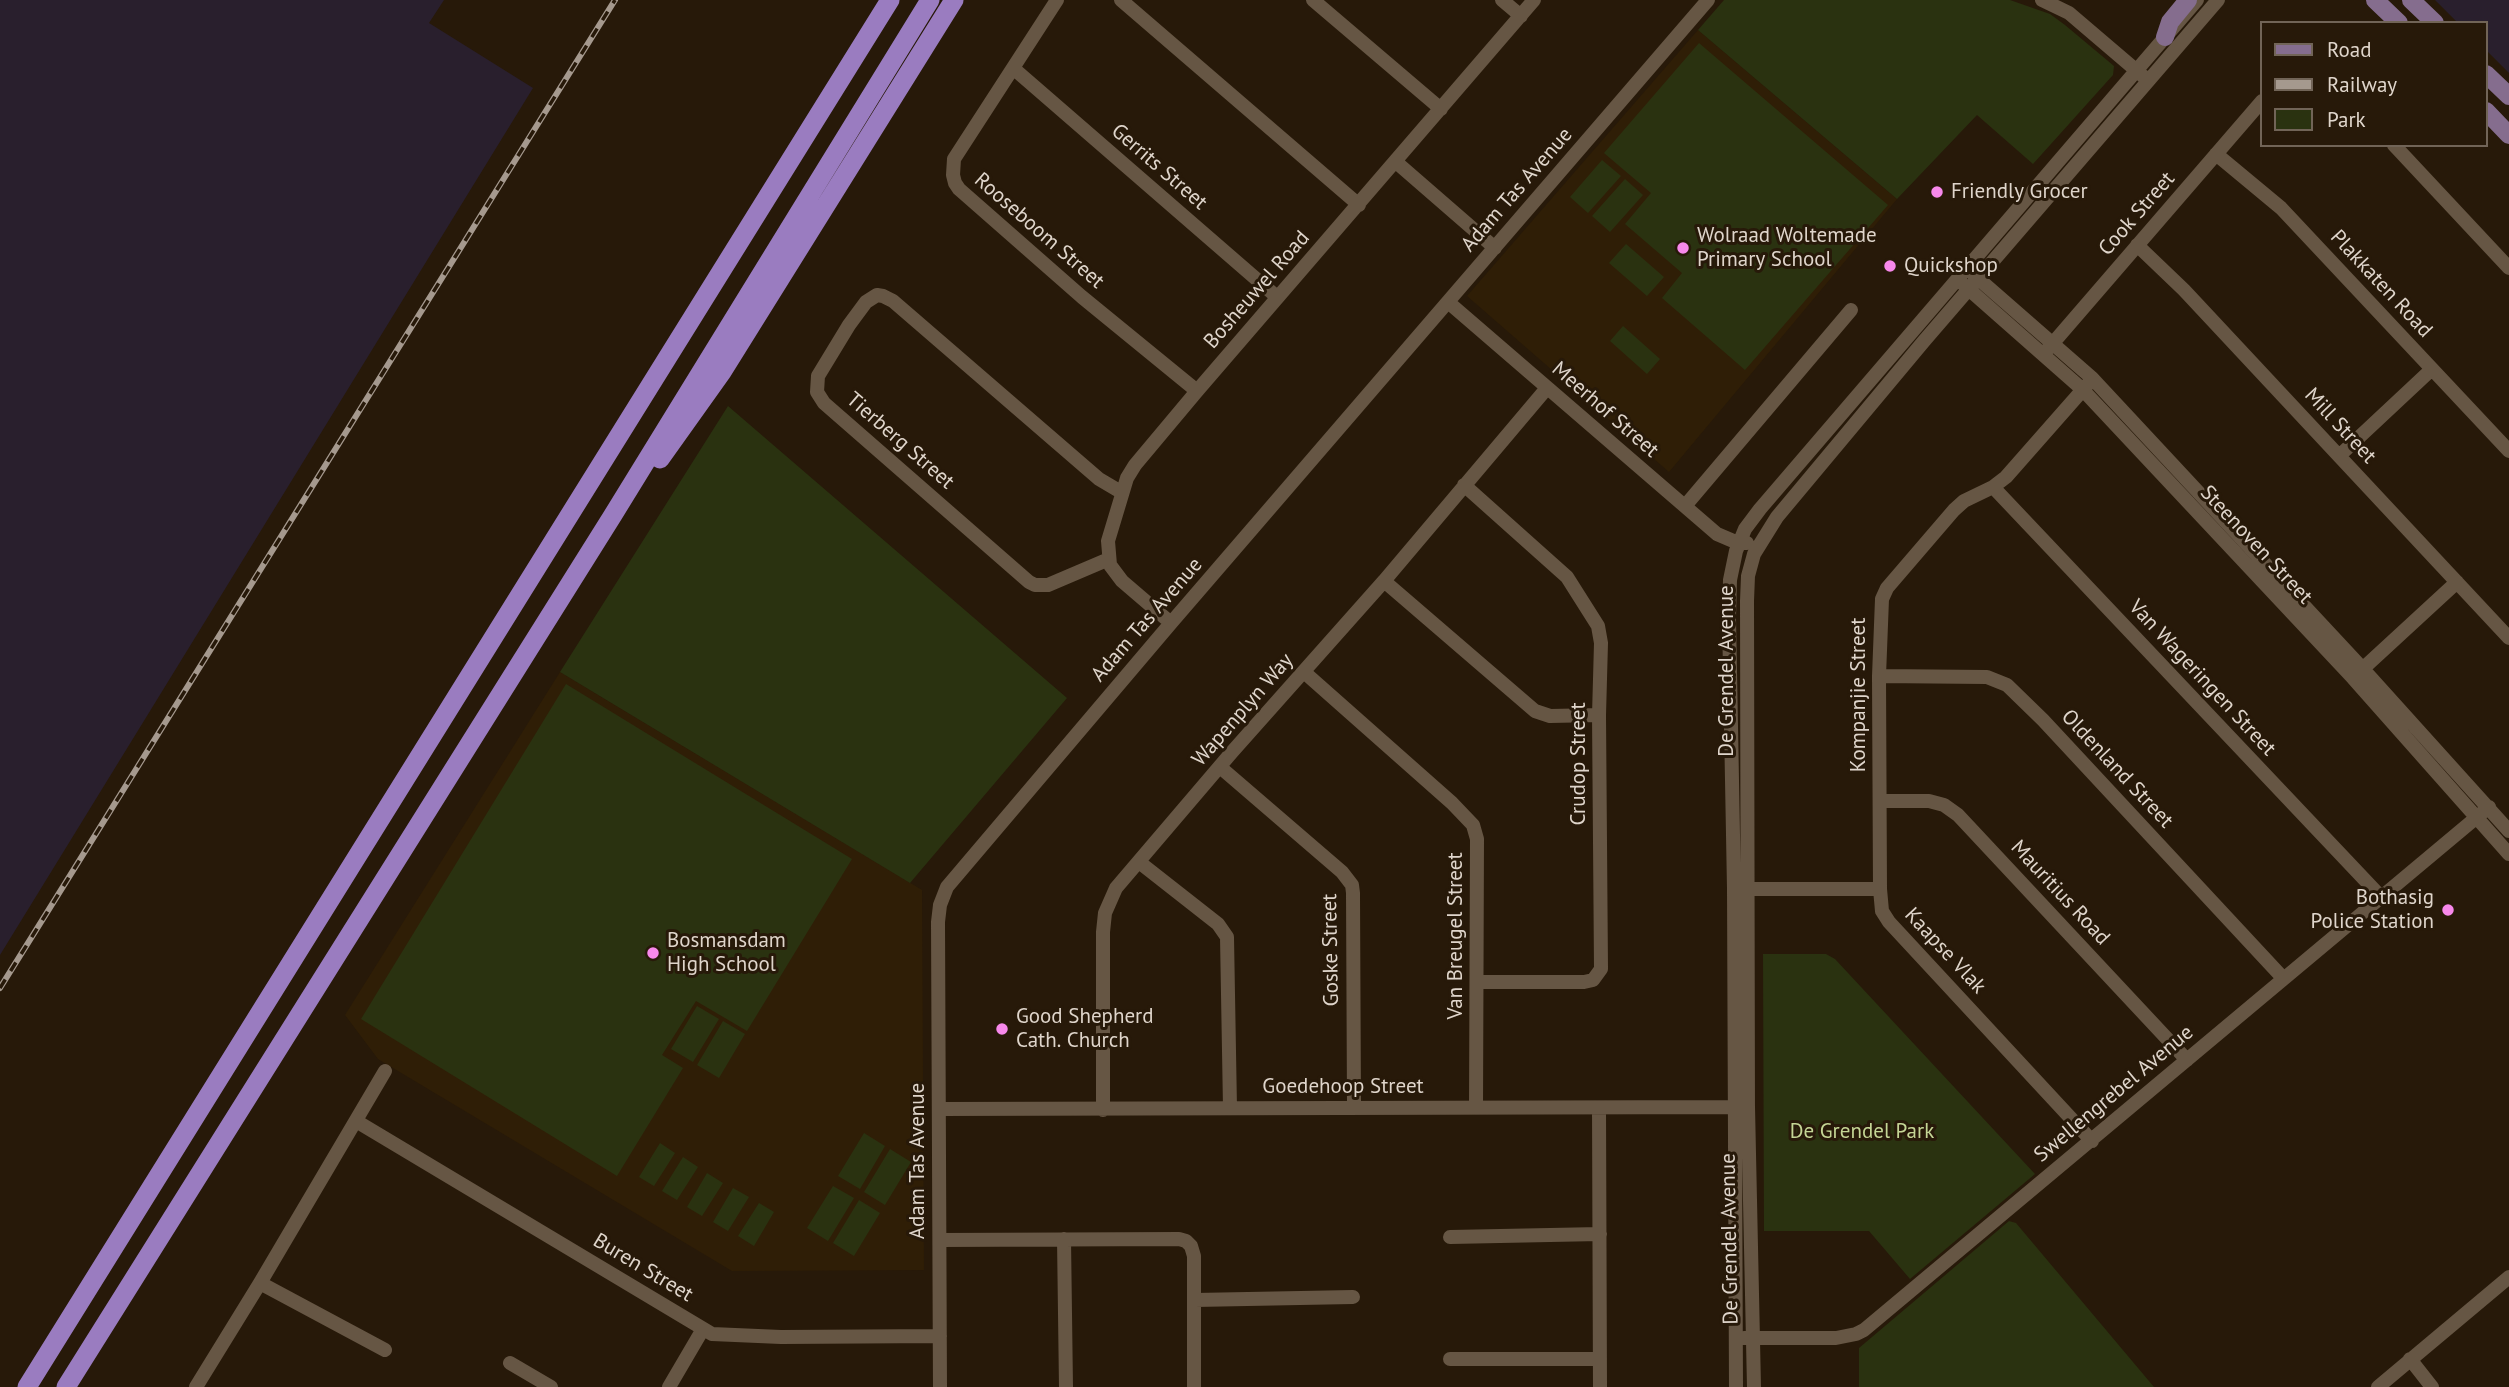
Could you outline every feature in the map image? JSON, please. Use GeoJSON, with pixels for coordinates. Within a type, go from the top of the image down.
{"type":"FeatureCollection","features":[{"type":"Feature","properties":{"kind":"highway"},"geometry":{"type":"LineString","coordinates":[[27,1387],[889,0]]}},
{"type":"Feature","properties":{"kind":"highway"},"geometry":{"type":"LineString","coordinates":[[66,1387],[613,515],[930,0]]}},
{"type":"Feature","properties":{"kind":"highway"},"geometry":{"type":"LineString","coordinates":[[613,515],[640,488],[722,372],[954,0]]}},
{"type":"Feature","properties":{"kind":"main road"},"geometry":{"type":"LineString","coordinates":[[2165,37],[2170,22],[2188,0]]}},
{"type":"Feature","properties":{"kind":"main road"},"geometry":{"type":"LineString","coordinates":[[2375,0],[2397,21]]}},
{"type":"Feature","properties":{"kind":"main road"},"geometry":{"type":"LineString","coordinates":[[2411,0],[2433,21]]}},
{"type":"Feature","properties":{"kind":"main road"},"geometry":{"type":"LineString","coordinates":[[2488,76],[2509,96]]}},
{"type":"Feature","properties":{"kind":"main road"},"geometry":{"type":"LineString","coordinates":[[2488,113],[2509,135]]}},
{"type":"Feature","properties":{"kind":"street","name":"Rooseboom Street"},"geometry":{"type":"LineString","coordinates":[[1057,0],[954,159],[955,183],[1082,297],[1197,391]]}},
{"type":"Feature","properties":{"kind":"street"},"geometry":{"type":"LineString","coordinates":[[1121,0],[1359,205]]}},
{"type":"Feature","properties":{"kind":"street"},"geometry":{"type":"LineString","coordinates":[[1313,0],[1441,109]]}},
{"type":"Feature","properties":{"kind":"street"},"geometry":{"type":"LineString","coordinates":[[1502,0],[1521,16]]}},
{"type":"Feature","properties":{"kind":"street","name":"Bosheuwel Road"},"geometry":{"type":"LineString","coordinates":[[1109,559],[1108,541],[1121,492],[1135,465],[1534,0]]}},
{"type":"Feature","properties":{"kind":"street","name":"Adam Tas Avenue"},"geometry":{"type":"LineString","coordinates":[[940,1387],[938,922],[940,905],[947,887],[1708,0]]}},
{"type":"Feature","properties":{"kind":"street"},"geometry":{"type":"LineString","coordinates":[[2042,0],[2066,4],[2148,80]]}},
{"type":"Feature","properties":{"kind":"street","name":"De Grendel Avenue"},"geometry":{"type":"LineString","coordinates":[[1741,889],[1729,600],[1730,580],[1738,543],[1759,509],[2197,0]]}},
{"type":"Feature","properties":{"kind":"street","name":"De Grendel Avenue"},"geometry":{"type":"LineString","coordinates":[[1736,1387],[1741,1107],[1741,889],[1748,576],[1754,554],[1765,533],[2218,0]]}},
{"type":"Feature","properties":{"kind":"street","name":"Gerrits Street"},"geometry":{"type":"LineString","coordinates":[[1013,68],[1278,298]]}},
{"type":"Feature","properties":{"kind":"street","name":"Cook Street"},"geometry":{"type":"LineString","coordinates":[[2048,349],[2260,103]]}},
{"type":"Feature","properties":{"kind":"street"},"geometry":{"type":"LineString","coordinates":[[2396,147],[2509,268]]}},
{"type":"Feature","properties":{"kind":"street","name":"Plakkaten Road"},"geometry":{"type":"LineString","coordinates":[[2216,154],[2281,208],[2509,451]]}},
{"type":"Feature","properties":{"kind":"street"},"geometry":{"type":"LineString","coordinates":[[1396,162],[1495,248]]}},
{"type":"Feature","properties":{"kind":"street","name":"Mill Street"},"geometry":{"type":"LineString","coordinates":[[2137,245],[2184,290],[2509,638]]}},
{"type":"Feature","properties":{"kind":"street","name":"Steenoven Street"},"geometry":{"type":"LineString","coordinates":[[1962,274],[2087,384],[2484,812],[2509,831]]}},
{"type":"Feature","properties":{"kind":"street","name":"Tierberg Street"},"geometry":{"type":"LineString","coordinates":[[1109,559],[1048,585],[1029,582],[819,397],[818,376],[866,302],[872,297],[883,296],[903,310],[1099,479],[1121,492]]}},
{"type":"Feature","properties":{"kind":"street","name":"Meerhof Street"},"geometry":{"type":"LineString","coordinates":[[1448,302],[1717,534],[1738,543]]}},
{"type":"Feature","properties":{"kind":"street"},"geometry":{"type":"LineString","coordinates":[[1685,506],[1851,310]]}},
{"type":"Feature","properties":{"kind":"street"},"geometry":{"type":"LineString","coordinates":[[2339,456],[2432,369]]}},
{"type":"Feature","properties":{"kind":"street","name":"Kompanjie Street"},"geometry":{"type":"LineString","coordinates":[[1880,889],[1880,606],[1887,588],[1959,505],[2006,477],[2087,384]]}},
{"type":"Feature","properties":{"kind":"street","name":"Wapenplyn Way"},"geometry":{"type":"LineString","coordinates":[[1103,1110],[1105,913],[1116,888],[1384,581],[1547,388]]}},
{"type":"Feature","properties":{"kind":"street","name":"Crudop Street"},"geometry":{"type":"LineString","coordinates":[[1464,485],[1574,585],[1598,626],[1601,643],[1601,969],[1593,980],[1584,982],[1478,982]]}},
{"type":"Feature","properties":{"kind":"street","name":"Van Wageringen Street"},"geometry":{"type":"LineString","coordinates":[[1993,487],[2382,898]]}},
{"type":"Feature","properties":{"kind":"street"},"geometry":{"type":"LineString","coordinates":[[1748,576],[1747,556],[1738,543],[1754,541],[1765,533]]}},
{"type":"Feature","properties":{"kind":"street"},"geometry":{"type":"LineString","coordinates":[[1109,559],[1117,576],[1171,623]]}},
{"type":"Feature","properties":{"kind":"street"},"geometry":{"type":"LineString","coordinates":[[1384,581],[1535,711],[1550,716],[1599,715]]}},
{"type":"Feature","properties":{"kind":"street"},"geometry":{"type":"LineString","coordinates":[[2358,674],[2457,582]]}},
{"type":"Feature","properties":{"kind":"street","name":"Van Breugel Street"},"geometry":{"type":"LineString","coordinates":[[1304,672],[1452,803],[1473,825],[1477,839],[1476,1107]]}},
{"type":"Feature","properties":{"kind":"street","name":"Oldenland Street"},"geometry":{"type":"LineString","coordinates":[[1879,676],[1987,677],[2007,685],[2043,720],[2283,978]]}},
{"type":"Feature","properties":{"kind":"street","name":"Goske Street"},"geometry":{"type":"LineString","coordinates":[[1220,767],[1342,872],[1352,885],[1354,1107]]}},
{"type":"Feature","properties":{"kind":"street","name":"Mauritius Road"},"geometry":{"type":"LineString","coordinates":[[1880,801],[1929,801],[1958,815],[2187,1060]]}},
{"type":"Feature","properties":{"kind":"street","name":"Steenoven Street"},"geometry":{"type":"LineString","coordinates":[[2484,812],[2509,854]]}},
{"type":"Feature","properties":{"kind":"street","name":"Swellengrebel Avenue"},"geometry":{"type":"LineString","coordinates":[[1736,1338],[1836,1338],[1864,1330],[2484,812]]}},
{"type":"Feature","properties":{"kind":"street"},"geometry":{"type":"LineString","coordinates":[[1139,862],[1218,924],[1227,937],[1230,1108]]}},
{"type":"Feature","properties":{"kind":"street"},"geometry":{"type":"LineString","coordinates":[[1741,889],[1880,889]]}},
{"type":"Feature","properties":{"kind":"street","name":"Kaapse Vlak"},"geometry":{"type":"LineString","coordinates":[[1880,889],[1882,911],[1889,922],[2092,1141]]}},
{"type":"Feature","properties":{"kind":"street"},"geometry":{"type":"LineString","coordinates":[[196,1387],[386,1071]]}},
{"type":"Feature","properties":{"kind":"street","name":"De Grendel Avenue"},"geometry":{"type":"LineString","coordinates":[[1741,1107],[1754,1387]]}},
{"type":"Feature","properties":{"kind":"street","name":"Goedehoop Street"},"geometry":{"type":"LineString","coordinates":[[939,1109],[1741,1107]]}},
{"type":"Feature","properties":{"kind":"street"},"geometry":{"type":"LineString","coordinates":[[1599,1108],[1600,1387]]}},
{"type":"Feature","properties":{"kind":"street","name":"Buren Street"},"geometry":{"type":"LineString","coordinates":[[356,1121],[703,1329],[722,1336],[940,1336]]}},
{"type":"Feature","properties":{"kind":"street"},"geometry":{"type":"LineString","coordinates":[[1450,1237],[1600,1234]]}},
{"type":"Feature","properties":{"kind":"street"},"geometry":{"type":"LineString","coordinates":[[1064,1239],[1066,1387]]}},
{"type":"Feature","properties":{"kind":"street"},"geometry":{"type":"LineString","coordinates":[[940,1240],[1186,1241],[1194,1256],[1195,1387]]}},
{"type":"Feature","properties":{"kind":"street"},"geometry":{"type":"LineString","coordinates":[[2378,1387],[2509,1277]]}},
{"type":"Feature","properties":{"kind":"street"},"geometry":{"type":"LineString","coordinates":[[260,1283],[385,1350]]}},
{"type":"Feature","properties":{"kind":"street"},"geometry":{"type":"LineString","coordinates":[[1195,1300],[1353,1297]]}},
{"type":"Feature","properties":{"kind":"street"},"geometry":{"type":"LineString","coordinates":[[669,1387],[703,1329]]}},
{"type":"Feature","properties":{"kind":"street"},"geometry":{"type":"LineString","coordinates":[[1450,1359],[1600,1359]]}},
{"type":"Feature","properties":{"kind":"street"},"geometry":{"type":"LineString","coordinates":[[2410,1359],[2432,1387]]}},
{"type":"Feature","properties":{"kind":"street"},"geometry":{"type":"LineString","coordinates":[[510,1363],[551,1387]]}},
{"type":"Feature","properties":{"kind":"shaded area"},"geometry":{"type":"Polygon","coordinates":[[[0,0],[444,0],[429,23],[533,88],[0,955],[0,0]]]}},
{"type":"Feature","properties":{"kind":"shaded area"},"geometry":{"type":"Polygon","coordinates":[[[2435,0],[2509,0],[2509,73],[2488,52],[2488,21],[2456,21],[2435,0]]]}},
{"type":"Feature","properties":{"kind":"shaded area","name":"Wolraad Woltemade Primary School"},"geometry":{"type":"Polygon","coordinates":[[[1698,30],[1897,199],[1669,472],[1467,296],[1698,30]]]}},
{"type":"Feature","properties":{"kind":"shaded area","name":"Bosmansdam High School"},"geometry":{"type":"Polygon","coordinates":[[[560,672],[922,890],[924,1270],[732,1271],[378,1059],[345,1015],[560,672]]]}},
{"type":"Feature","properties":{"kind":"green space"},"geometry":{"type":"Polygon","coordinates":[[[1724,0],[2010,0],[2050,14],[2114,66],[2113,75],[2033,164],[1977,115],[1897,199],[1698,30],[1724,0]]]}},
{"type":"Feature","properties":{"kind":"green space"},"geometry":{"type":"Polygon","coordinates":[[[1699,43],[1888,205],[1745,370],[1662,298],[1682,273],[1625,224],[1651,193],[1604,153],[1699,43]]]}},
{"type":"Feature","properties":{"kind":"green space"},"geometry":{"type":"Polygon","coordinates":[[[1602,160],[1621,176],[1588,213],[1570,197],[1602,160]]]}},
{"type":"Feature","properties":{"kind":"green space"},"geometry":{"type":"Polygon","coordinates":[[[1625,179],[1643,195],[1610,232],[1592,216],[1625,179]]]}},
{"type":"Feature","properties":{"kind":"green space"},"geometry":{"type":"Polygon","coordinates":[[[1626,244],[1664,277],[1647,296],[1609,263],[1626,244]]]}},
{"type":"Feature","properties":{"kind":"green space"},"geometry":{"type":"Polygon","coordinates":[[[1623,326],[1660,359],[1647,374],[1610,341],[1623,326]]]}},
{"type":"Feature","properties":{"kind":"green space"},"geometry":{"type":"Polygon","coordinates":[[[728,406],[1067,698],[910,883],[560,672],[728,406]]]}},
{"type":"Feature","properties":{"kind":"green space"},"geometry":{"type":"Polygon","coordinates":[[[566,684],[852,859],[747,1031],[696,1001],[662,1055],[683,1068],[617,1176],[361,1019],[566,684]]]}},
{"type":"Feature","properties":{"kind":"green space","name":"De Grendel Park"},"geometry":{"type":"Polygon","coordinates":[[[1763,954],[1826,954],[1835,959],[2035,1174],[1910,1279],[1869,1231],[1764,1231],[1763,954]]]}},
{"type":"Feature","properties":{"kind":"green space"},"geometry":{"type":"Polygon","coordinates":[[[697,1006],[719,1019],[693,1062],[671,1049],[697,1006]]]}},
{"type":"Feature","properties":{"kind":"green space"},"geometry":{"type":"Polygon","coordinates":[[[723,1021],[745,1034],[719,1078],[697,1065],[723,1021]]]}},
{"type":"Feature","properties":{"kind":"green space"},"geometry":{"type":"Polygon","coordinates":[[[864,1133],[885,1146],[860,1189],[838,1176],[864,1133]]]}},
{"type":"Feature","properties":{"kind":"green space"},"geometry":{"type":"Polygon","coordinates":[[[660,1143],[675,1153],[654,1186],[639,1177],[660,1143]]]}},
{"type":"Feature","properties":{"kind":"green space"},"geometry":{"type":"Polygon","coordinates":[[[890,1149],[911,1162],[885,1205],[864,1192],[890,1149]]]}},
{"type":"Feature","properties":{"kind":"green space"},"geometry":{"type":"Polygon","coordinates":[[[683,1157],[698,1167],[677,1200],[662,1191],[683,1157]]]}},
{"type":"Feature","properties":{"kind":"green space"},"geometry":{"type":"Polygon","coordinates":[[[707,1173],[723,1183],[702,1216],[687,1207],[707,1173]]]}},
{"type":"Feature","properties":{"kind":"green space"},"geometry":{"type":"Polygon","coordinates":[[[833,1186],[854,1198],[828,1241],[807,1228],[833,1186]]]}},
{"type":"Feature","properties":{"kind":"green space"},"geometry":{"type":"Polygon","coordinates":[[[733,1188],[749,1197],[728,1231],[713,1222],[733,1188]]]}},
{"type":"Feature","properties":{"kind":"green space"},"geometry":{"type":"Polygon","coordinates":[[[859,1200],[880,1213],[854,1256],[833,1243],[859,1200]]]}},
{"type":"Feature","properties":{"kind":"green space"},"geometry":{"type":"Polygon","coordinates":[[[759,1203],[774,1212],[754,1246],[738,1236],[759,1203]]]}},
{"type":"Feature","properties":{"kind":"green space"},"geometry":{"type":"Polygon","coordinates":[[[2009,1221],[2016,1223],[2154,1387],[1859,1387],[1859,1348],[2009,1221]]]}},
{"type":"Feature","properties":{"kind":"railway"},"geometry":{"type":"LineString","coordinates":[[0,988],[615,0]]}},
{"type":"Feature","properties":{"kind":"place","name":"Friendly Grocer"},"geometry":{"type":"Point","coordinates":[1937,192]}},
{"type":"Feature","properties":{"kind":"place","name":"Wolraad Woltemade Primary School"},"geometry":{"type":"Point","coordinates":[1683,248]}},
{"type":"Feature","properties":{"kind":"place","name":"Quickshop"},"geometry":{"type":"Point","coordinates":[1890,266]}},
{"type":"Feature","properties":{"kind":"place","name":"Bothasig Police Station"},"geometry":{"type":"Point","coordinates":[2448,910]}},
{"type":"Feature","properties":{"kind":"place","name":"Bosmansdam High School"},"geometry":{"type":"Point","coordinates":[653,953]}},
{"type":"Feature","properties":{"kind":"place","name":"Good Shepherd Cath. Church"},"geometry":{"type":"Point","coordinates":[1002,1029]}}]}
